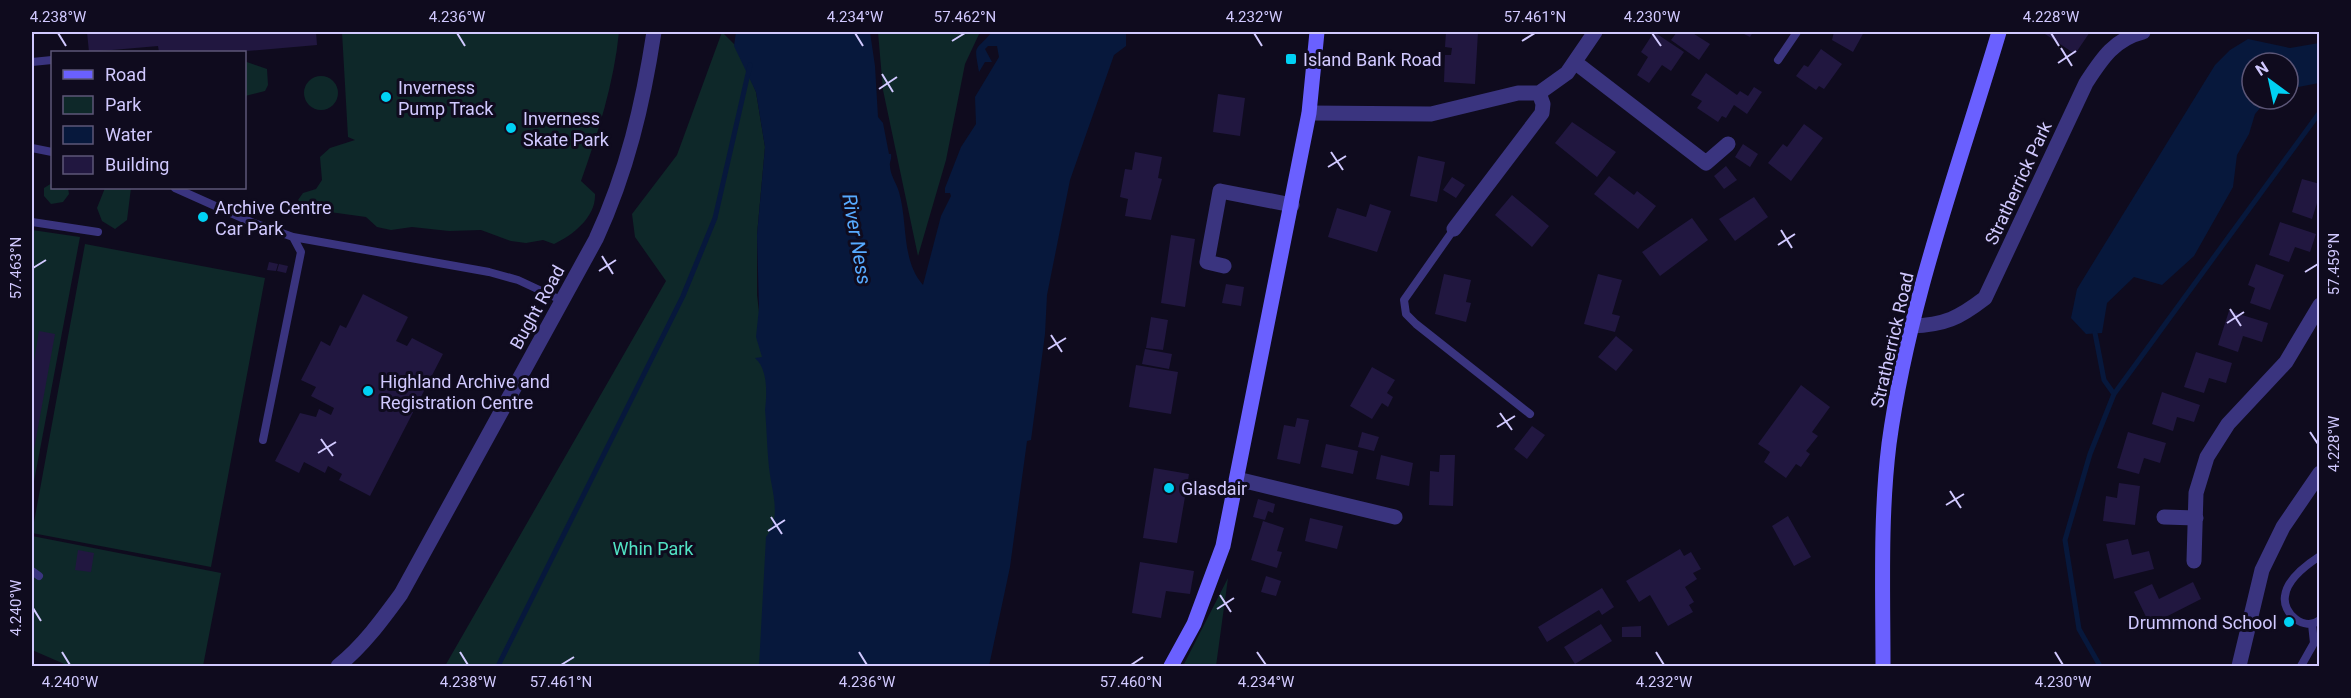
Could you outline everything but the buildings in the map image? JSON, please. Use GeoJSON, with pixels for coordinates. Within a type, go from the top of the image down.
{"type":"FeatureCollection","features":[{"type":"Feature","properties":{"kind":"main road"},"geometry":{"type":"LineString","coordinates":[[1171,666],[1194,624],[1222,546],[1292,205],[1309,113],[1317,32]]}},
{"type":"Feature","properties":{"kind":"main road","name":"Stratherrick Road"},"geometry":{"type":"LineString","coordinates":[[1883,666],[1882,568],[1889,445],[1911,327],[2000,32]]}},
{"type":"Feature","properties":{"kind":"street","name":"Bught Road"},"geometry":{"type":"LineString","coordinates":[[338,666],[376,629],[401,594],[606,219],[633,145],[654,32]]}},
{"type":"Feature","properties":{"kind":"street"},"geometry":{"type":"LineString","coordinates":[[1309,113],[1431,114],[1518,93],[1539,93],[1567,73],[1595,32]]}},
{"type":"Feature","properties":{"kind":"street","name":"Stratherrick Park"},"geometry":{"type":"LineString","coordinates":[[1911,327],[1936,325],[1959,317],[1985,298],[2086,83],[2102,58],[2117,42],[2143,32]]}},
{"type":"Feature","properties":{"kind":"street"},"geometry":{"type":"LineString","coordinates":[[1576,63],[1706,163],[1728,144]]}},
{"type":"Feature","properties":{"kind":"street"},"geometry":{"type":"LineString","coordinates":[[1454,229],[1542,113],[1543,104],[1539,93]]}},
{"type":"Feature","properties":{"kind":"street"},"geometry":{"type":"LineString","coordinates":[[1224,266],[1208,262],[1220,191],[1292,205]]}},
{"type":"Feature","properties":{"kind":"street"},"geometry":{"type":"LineString","coordinates":[[2194,561],[2196,493],[2207,457],[2228,424],[2286,362],[2319,305]]}},
{"type":"Feature","properties":{"kind":"street"},"geometry":{"type":"LineString","coordinates":[[2239,666],[2262,570],[2283,527],[2319,473]]}},
{"type":"Feature","properties":{"kind":"street"},"geometry":{"type":"LineString","coordinates":[[1237,479],[1395,517]]}},
{"type":"Feature","properties":{"kind":"street"},"geometry":{"type":"LineString","coordinates":[[2164,517],[2196,518]]}},
{"type":"Feature","properties":{"kind":"lane"},"geometry":{"type":"LineString","coordinates":[[1778,60],[1797,32]]}},
{"type":"Feature","properties":{"kind":"lane"},"geometry":{"type":"LineString","coordinates":[[32,62],[51,60]]}},
{"type":"Feature","properties":{"kind":"lane"},"geometry":{"type":"LineString","coordinates":[[32,148],[51,152]]}},
{"type":"Feature","properties":{"kind":"lane"},"geometry":{"type":"LineString","coordinates":[[177,189],[251,222],[293,237],[489,272],[518,280],[562,302]]}},
{"type":"Feature","properties":{"kind":"lane"},"geometry":{"type":"LineString","coordinates":[[32,222],[98,232]]}},
{"type":"Feature","properties":{"kind":"lane"},"geometry":{"type":"LineString","coordinates":[[1454,229],[1404,300],[1406,314],[1435,342],[1470,366],[1530,414]]}},
{"type":"Feature","properties":{"kind":"lane"},"geometry":{"type":"LineString","coordinates":[[263,440],[301,252],[293,237]]}},
{"type":"Feature","properties":{"kind":"lane"},"geometry":{"type":"LineString","coordinates":[[2301,666],[2314,643],[2316,622],[2299,622],[2289,613],[2285,604],[2285,594],[2295,576],[2319,556]]}},
{"type":"Feature","properties":{"kind":"lane"},"geometry":{"type":"LineString","coordinates":[[32,571],[39,576]]}},
{"type":"Feature","properties":{"kind":"green space"},"geometry":{"type":"Polygon","coordinates":[[[342,32],[619,32],[605,108],[581,181],[595,194],[592,210],[587,218],[569,236],[554,244],[543,240],[526,243],[511,241],[481,230],[449,231],[412,227],[391,230],[377,227],[366,217],[308,209],[298,200],[303,193],[316,189],[322,180],[320,157],[330,148],[355,140],[348,137],[342,32]]]}},
{"type":"Feature","properties":{"kind":"green space","name":"Whin Park"},"geometry":{"type":"Polygon","coordinates":[[[722,32],[737,47],[756,92],[765,147],[757,235],[757,295],[768,386],[775,491],[775,636],[768,666],[445,666],[666,281],[635,237],[632,214],[677,155],[722,32]]]}},
{"type":"Feature","properties":{"kind":"green space"},"geometry":{"type":"Polygon","coordinates":[[[878,32],[980,32],[965,64],[946,160],[918,256],[883,90],[878,32]]]}},
{"type":"Feature","properties":{"kind":"green space"},"geometry":{"type":"Polygon","coordinates":[[[246,62],[267,69],[268,85],[265,91],[246,96],[246,62]]]}},
{"type":"Feature","properties":{"kind":"green space"},"geometry":{"type":"Polygon","coordinates":[[[321,76],[333,81],[338,93],[333,105],[321,110],[309,105],[304,93],[309,81],[321,76]]]}},
{"type":"Feature","properties":{"kind":"green space"},"geometry":{"type":"Polygon","coordinates":[[[51,184],[51,189],[68,189],[69,194],[63,202],[51,204],[44,196],[44,188],[51,184]]]}},
{"type":"Feature","properties":{"kind":"green space"},"geometry":{"type":"Polygon","coordinates":[[[105,189],[131,189],[127,220],[115,229],[102,221],[97,208],[105,189]]]}},
{"type":"Feature","properties":{"kind":"green space"},"geometry":{"type":"Polygon","coordinates":[[[32,230],[80,237],[32,492],[32,230]]]}},
{"type":"Feature","properties":{"kind":"green space"},"geometry":{"type":"Polygon","coordinates":[[[85,244],[265,278],[211,567],[32,533],[85,244]]]}},
{"type":"Feature","properties":{"kind":"green space"},"geometry":{"type":"Polygon","coordinates":[[[32,536],[221,573],[203,666],[69,666],[32,650],[32,536]]]}},
{"type":"Feature","properties":{"kind":"green space"},"geometry":{"type":"Polygon","coordinates":[[[1228,578],[1216,666],[1183,666],[1228,578]]]}},
{"type":"Feature","properties":{"kind":"water","name":"River Ness"},"geometry":{"type":"Polygon","coordinates":[[[736,32],[870,32],[878,117],[883,123],[889,154],[891,154],[890,169],[902,204],[908,253],[916,275],[923,285],[941,216],[951,196],[950,193],[945,193],[945,188],[961,147],[976,124],[975,97],[999,57],[997,46],[988,46],[985,49],[992,62],[985,62],[979,72],[976,52],[979,46],[992,32],[1126,32],[1126,46],[1114,55],[1070,180],[1047,295],[1045,334],[1031,440],[1027,441],[1010,567],[989,666],[759,666],[766,537],[771,530],[775,515],[765,410],[766,382],[755,358],[762,357],[756,337],[759,308],[757,235],[765,147],[756,92],[734,46],[736,32]]]}},
{"type":"Feature","properties":{"kind":"water"},"geometry":{"type":"Polygon","coordinates":[[[2248,39],[2290,48],[2319,43],[2319,83],[2300,87],[2300,51],[2240,51],[2240,111],[2258,111],[2249,134],[2237,155],[2233,187],[2194,256],[2162,285],[2134,277],[2107,303],[2102,333],[2086,334],[2071,318],[2077,289],[2215,65],[2230,50],[2248,39]]]}},
{"type":"Feature","properties":{"kind":"waterway"},"geometry":{"type":"LineString","coordinates":[[498,666],[683,296],[715,218],[750,65]]}},
{"type":"Feature","properties":{"kind":"waterway"},"geometry":{"type":"LineString","coordinates":[[2100,666],[2079,629],[2065,540],[2090,454],[2114,394],[2320,112]]}},
{"type":"Feature","properties":{"kind":"waterway"},"geometry":{"type":"LineString","coordinates":[[2095,333],[2104,380],[2114,394]]}},
{"type":"Feature","properties":{"kind":"place","name":"Island Bank Road"},"geometry":{"type":"Point","coordinates":[1291,59]}},
{"type":"Feature","properties":{"kind":"place","name":"Inverness Pump Track"},"geometry":{"type":"Point","coordinates":[386,97]}},
{"type":"Feature","properties":{"kind":"place","name":"Inverness Skate Park"},"geometry":{"type":"Point","coordinates":[511,128]}},
{"type":"Feature","properties":{"kind":"place","name":"Archive Centre Car Park"},"geometry":{"type":"Point","coordinates":[203,217]}},
{"type":"Feature","properties":{"kind":"place","name":"Highland Archive and Registration Centre"},"geometry":{"type":"Point","coordinates":[368,391]}},
{"type":"Feature","properties":{"kind":"place","name":"Glasdair"},"geometry":{"type":"Point","coordinates":[1169,488]}},
{"type":"Feature","properties":{"kind":"place","name":"Drummond School"},"geometry":{"type":"Point","coordinates":[2289,622]}}]}
